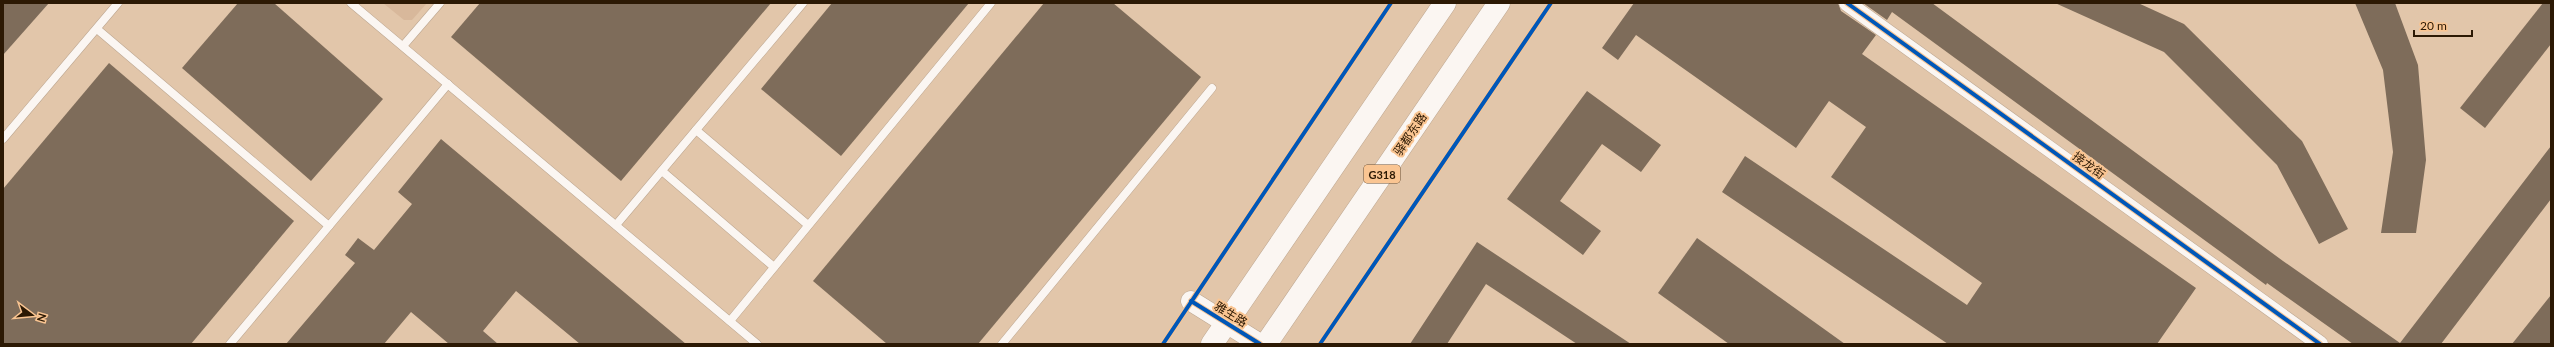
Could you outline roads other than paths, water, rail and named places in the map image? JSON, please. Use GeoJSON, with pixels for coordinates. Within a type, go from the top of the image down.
{"type":"FeatureCollection","features":[{"type":"Feature","properties":{"kind":"highway"},"geometry":{"type":"LineString","coordinates":[[1212,344],[1445,3]]}},
{"type":"Feature","properties":{"kind":"highway","name":"驿都东路"},"geometry":{"type":"LineString","coordinates":[[1266,344],[1499,3]]}},
{"type":"Feature","properties":{"kind":"street","name":"接龙街"},"geometry":{"type":"LineString","coordinates":[[1847,3],[2320,344]]}},
{"type":"Feature","properties":{"kind":"street","name":"雅生路"},"geometry":{"type":"LineString","coordinates":[[1191,301],[1227,322],[1260,344]]}},
{"type":"Feature","properties":{"kind":"lane"},"geometry":{"type":"LineString","coordinates":[[3,139],[118,3]]}},
{"type":"Feature","properties":{"kind":"lane"},"geometry":{"type":"LineString","coordinates":[[351,3],[757,344]]}},
{"type":"Feature","properties":{"kind":"lane"},"geometry":{"type":"LineString","coordinates":[[403,46],[440,3]]}},
{"type":"Feature","properties":{"kind":"lane"},"geometry":{"type":"LineString","coordinates":[[616,225],[803,3]]}},
{"type":"Feature","properties":{"kind":"lane"},"geometry":{"type":"LineString","coordinates":[[730,321],[991,3]]}},
{"type":"Feature","properties":{"kind":"lane"},"geometry":{"type":"LineString","coordinates":[[97,29],[329,226]]}},
{"type":"Feature","properties":{"kind":"lane"},"geometry":{"type":"LineString","coordinates":[[230,344],[448,84]]}},
{"type":"Feature","properties":{"kind":"lane"},"geometry":{"type":"LineString","coordinates":[[1002,344],[1212,88]]}},
{"type":"Feature","properties":{"kind":"lane"},"geometry":{"type":"LineString","coordinates":[[696,130],[808,225]]}},
{"type":"Feature","properties":{"kind":"lane"},"geometry":{"type":"LineString","coordinates":[[662,171],[774,267]]}}]}
